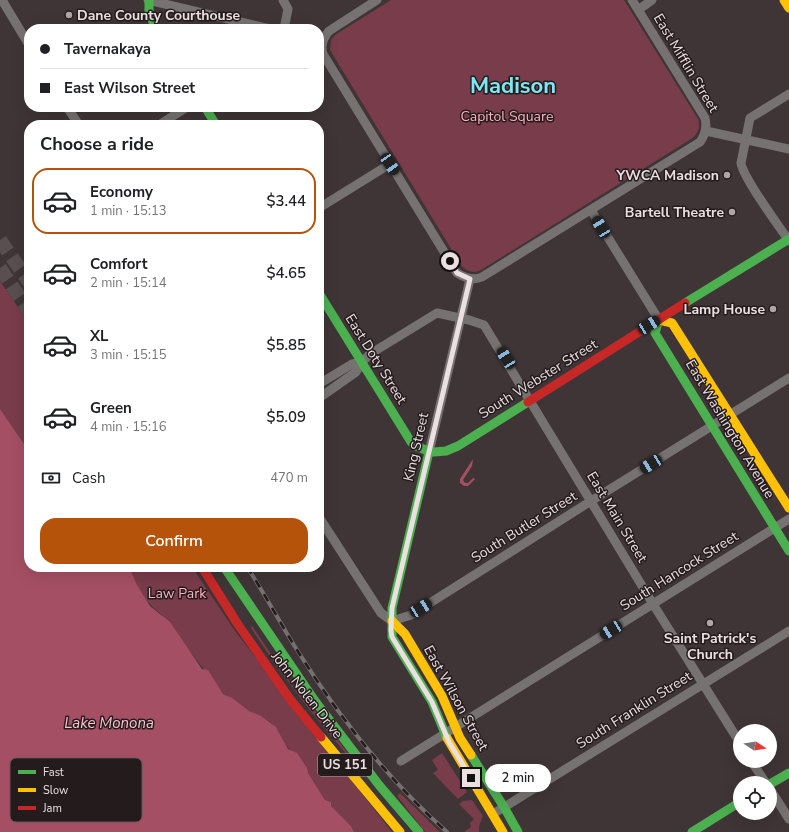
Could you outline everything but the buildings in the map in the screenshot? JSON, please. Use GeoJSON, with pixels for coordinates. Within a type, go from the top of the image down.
{"type":"FeatureCollection","features":[{"type":"Feature","properties":{"kind":"street"},"geometry":{"type":"LineString","coordinates":[[2,0],[24,37]]}},
{"type":"Feature","properties":{"kind":"street"},"geometry":{"type":"LineString","coordinates":[[153,24],[148,9],[148,0],[249,24]]}},
{"type":"Feature","properties":{"kind":"street"},"geometry":{"type":"LineString","coordinates":[[283,0],[288,11],[285,24]]}},
{"type":"Feature","properties":{"kind":"street"},"geometry":{"type":"LineString","coordinates":[[324,37],[329,31],[377,0]]}},
{"type":"Feature","properties":{"kind":"street","name":"East Mifflin Street"},"geometry":{"type":"LineString","coordinates":[[632,0],[705,118],[706,131]]}},
{"type":"Feature","properties":{"kind":"street"},"geometry":{"type":"LineString","coordinates":[[638,10],[652,0]]}},
{"type":"Feature","properties":{"kind":"street"},"geometry":{"type":"LineString","coordinates":[[784,0],[789,8]]}},
{"type":"Feature","properties":{"kind":"street"},"geometry":{"type":"LineString","coordinates":[[324,56],[457,273],[470,279],[482,278],[700,142],[706,131],[789,149]]}},
{"type":"Feature","properties":{"kind":"street"},"geometry":{"type":"LineString","coordinates":[[789,94],[752,117],[741,163],[743,170],[789,240]]}},
{"type":"Feature","properties":{"kind":"street"},"geometry":{"type":"LineString","coordinates":[[167,120],[179,112]]}},
{"type":"Feature","properties":{"kind":"street"},"geometry":{"type":"LineString","coordinates":[[324,205],[390,164]]}},
{"type":"Feature","properties":{"kind":"street"},"geometry":{"type":"LineString","coordinates":[[591,210],[659,320]]}},
{"type":"Feature","properties":{"kind":"street","name":"South Webster Street"},"geometry":{"type":"LineString","coordinates":[[429,452],[439,453],[453,449],[789,240]]}},
{"type":"Feature","properties":{"kind":"street","name":"King Street"},"geometry":{"type":"LineString","coordinates":[[392,621],[392,608],[470,279]]}},
{"type":"Feature","properties":{"kind":"street","name":"East Doty Street"},"geometry":{"type":"LineString","coordinates":[[324,301],[411,442],[429,452]]}},
{"type":"Feature","properties":{"kind":"street","name":"East Main Street"},"geometry":{"type":"LineString","coordinates":[[362,362],[370,354],[437,313],[460,318],[484,326],[653,604],[733,732]]}},
{"type":"Feature","properties":{"kind":"street","name":"East Washington Avenue"},"geometry":{"type":"LineString","coordinates":[[789,508],[672,323],[659,320],[655,333],[789,551]]}},
{"type":"Feature","properties":{"kind":"street"},"geometry":{"type":"LineString","coordinates":[[324,381],[352,364],[362,362]]}},
{"type":"Feature","properties":{"kind":"street"},"geometry":{"type":"LineString","coordinates":[[324,394],[356,372],[362,362]]}},
{"type":"Feature","properties":{"kind":"street","name":"South Butler Street"},"geometry":{"type":"LineString","coordinates":[[392,621],[411,615],[789,378]]}},
{"type":"Feature","properties":{"kind":"street","name":"South Hancock Street"},"geometry":{"type":"LineString","coordinates":[[401,761],[789,519]]}},
{"type":"Feature","properties":{"kind":"street","name":"East Wilson Street"},"geometry":{"type":"LineString","coordinates":[[324,525],[381,613],[400,628],[408,640],[442,696],[460,738],[504,807],[518,832]]}},
{"type":"Feature","properties":{"kind":"street","name":"John Nolen Drive"},"geometry":{"type":"LineString","coordinates":[[205,572],[237,623],[290,700],[400,832]]}},
{"type":"Feature","properties":{"kind":"street","name":"John Nolen Drive"},"geometry":{"type":"LineString","coordinates":[[227,572],[315,701],[379,785],[418,832]]}},
{"type":"Feature","properties":{"kind":"street","name":"East Wilson Street"},"geometry":{"type":"LineString","coordinates":[[392,621],[391,634],[432,702],[449,742],[503,832]]}},
{"type":"Feature","properties":{"kind":"street","name":"South Franklin Street"},"geometry":{"type":"LineString","coordinates":[[493,814],[789,631]]}},
{"type":"Feature","properties":{"kind":"street"},"geometry":{"type":"LineString","coordinates":[[777,780],[789,773]]}},
{"type":"Feature","properties":{"kind":"street"},"geometry":{"type":"LineString","coordinates":[[777,800],[789,819]]}},
{"type":"Feature","properties":{"kind":"street"},"geometry":{"type":"LineString","coordinates":[[692,832],[733,806]]}},
{"type":"Feature","properties":{"kind":"green space","name":"Capitol Square"},"geometry":{"type":"Polygon","coordinates":[[[391,0],[624,0],[698,119],[698,130],[691,139],[481,270],[472,272],[467,270],[461,265],[330,50],[331,40],[335,35],[391,0]]]}},
{"type":"Feature","properties":{"kind":"green space"},"geometry":{"type":"Polygon","coordinates":[[[0,281],[24,316],[24,444],[0,409],[0,281]]]}},
{"type":"Feature","properties":{"kind":"green space","name":"Law Park"},"geometry":{"type":"Polygon","coordinates":[[[195,572],[235,631],[392,832],[354,832],[351,826],[331,806],[331,802],[325,800],[295,753],[286,745],[276,728],[265,719],[223,694],[161,614],[141,593],[131,573],[195,572]]]}},
{"type":"Feature","properties":{"kind":"green space"},"geometry":{"type":"Polygon","coordinates":[[[252,626],[297,692],[319,715],[371,784],[309,709],[277,667],[251,628],[252,626]]]}},
{"type":"Feature","properties":{"kind":"green space"},"geometry":{"type":"Polygon","coordinates":[[[442,753],[467,792],[458,799],[433,773],[438,770],[432,760],[442,753]]]}},
{"type":"Feature","properties":{"kind":"green space"},"geometry":{"type":"Polygon","coordinates":[[[400,793],[440,832],[425,832],[397,796],[400,793]]]}},
{"type":"Feature","properties":{"kind":"green space"},"geometry":{"type":"Polygon","coordinates":[[[472,800],[483,816],[479,826],[479,832],[464,832],[471,827],[470,823],[474,819],[459,804],[463,801],[472,800]]]}},
{"type":"Feature","properties":{"kind":"water","name":"Lake Monona"},"geometry":{"type":"Polygon","coordinates":[[[0,409],[24,444],[24,572],[131,572],[137,585],[150,606],[170,622],[202,669],[208,670],[223,694],[232,698],[249,711],[261,716],[276,727],[288,749],[297,753],[325,800],[331,802],[331,806],[351,826],[354,832],[0,832],[0,409]]]}},
{"type":"Feature","properties":{"kind":"water"},"geometry":{"type":"Polygon","coordinates":[[[473,459],[472,466],[463,480],[465,483],[468,483],[473,478],[475,479],[468,486],[464,486],[460,483],[460,479],[473,459]]]}},
{"type":"Feature","properties":{"kind":"tunnel"},"geometry":{"type":"LineString","coordinates":[[0,240],[24,275]]}},
{"type":"Feature","properties":{"kind":"tunnel"},"geometry":{"type":"LineString","coordinates":[[0,268],[24,304]]}},
{"type":"Feature","properties":{"kind":"railway"},"geometry":{"type":"LineString","coordinates":[[250,572],[313,675],[347,723],[405,791],[447,832]]}},
{"type":"Feature","properties":{"kind":"traffic: fast"},"geometry":{"type":"LineString","coordinates":[[149,0],[149,13],[154,24]]}},
{"type":"Feature","properties":{"kind":"traffic: fast"},"geometry":{"type":"LineString","coordinates":[[208,112],[213,120]]}},
{"type":"Feature","properties":{"kind":"traffic: fast"},"geometry":{"type":"LineString","coordinates":[[685,303],[789,239]]}},
{"type":"Feature","properties":{"kind":"traffic: fast"},"geometry":{"type":"LineString","coordinates":[[324,301],[411,442],[416,446],[428,451],[446,451],[458,446],[528,402]]}},
{"type":"Feature","properties":{"kind":"traffic: fast"},"geometry":{"type":"LineString","coordinates":[[659,320],[655,333],[789,551]]}},
{"type":"Feature","properties":{"kind":"traffic: fast"},"geometry":{"type":"LineString","coordinates":[[429,452],[392,608],[392,637],[432,702],[447,738]]}},
{"type":"Feature","properties":{"kind":"traffic: fast"},"geometry":{"type":"LineString","coordinates":[[227,572],[315,701],[379,785],[419,832]]}},
{"type":"Feature","properties":{"kind":"traffic: fast"},"geometry":{"type":"LineString","coordinates":[[471,755],[518,832]]}},
{"type":"Feature","properties":{"kind":"traffic: fast"},"geometry":{"type":"LineString","coordinates":[[777,780],[789,773]]}},
{"type":"Feature","properties":{"kind":"traffic: fast"},"geometry":{"type":"LineString","coordinates":[[692,832],[733,806]]}},
{"type":"Feature","properties":{"kind":"traffic: slow"},"geometry":{"type":"LineString","coordinates":[[784,0],[789,8]]}},
{"type":"Feature","properties":{"kind":"traffic: slow"},"geometry":{"type":"LineString","coordinates":[[659,320],[672,323],[789,508]]}},
{"type":"Feature","properties":{"kind":"traffic: slow"},"geometry":{"type":"LineString","coordinates":[[392,621],[405,634],[442,696],[460,738],[471,755]]}},
{"type":"Feature","properties":{"kind":"traffic: slow"},"geometry":{"type":"LineString","coordinates":[[321,737],[400,832]]}},
{"type":"Feature","properties":{"kind":"traffic: slow"},"geometry":{"type":"LineString","coordinates":[[447,738],[503,832]]}},
{"type":"Feature","properties":{"kind":"traffic: jam"},"geometry":{"type":"LineString","coordinates":[[528,402],[685,303]]}},
{"type":"Feature","properties":{"kind":"traffic: jam"},"geometry":{"type":"LineString","coordinates":[[205,572],[237,623],[290,699],[321,737]]}},
{"type":"Feature","properties":{"kind":"place","name":"Dane County Courthouse"},"geometry":{"type":"Point","coordinates":[69,15]}},
{"type":"Feature","properties":{"kind":"place","name":"YWCA Madison"},"geometry":{"type":"Point","coordinates":[727,175]}},
{"type":"Feature","properties":{"kind":"place","name":"Bartell Theatre"},"geometry":{"type":"Point","coordinates":[732,212]}},
{"type":"Feature","properties":{"kind":"place","name":"Lamp House"},"geometry":{"type":"Point","coordinates":[773,309]}},
{"type":"Feature","properties":{"kind":"place","name":"Saint Patrick's Church"},"geometry":{"type":"Point","coordinates":[710,623]}},
{"type":"Feature","properties":{"kind":"district","name":"Madison"},"geometry":{"type":"Point","coordinates":[513,86]}},
{"type":"Feature","properties":{"kind":"route"},"geometry":{"type":"LineString","coordinates":[[450,261],[457,273],[470,279],[392,608],[391,634],[432,702],[449,742],[471,778]]}}]}
